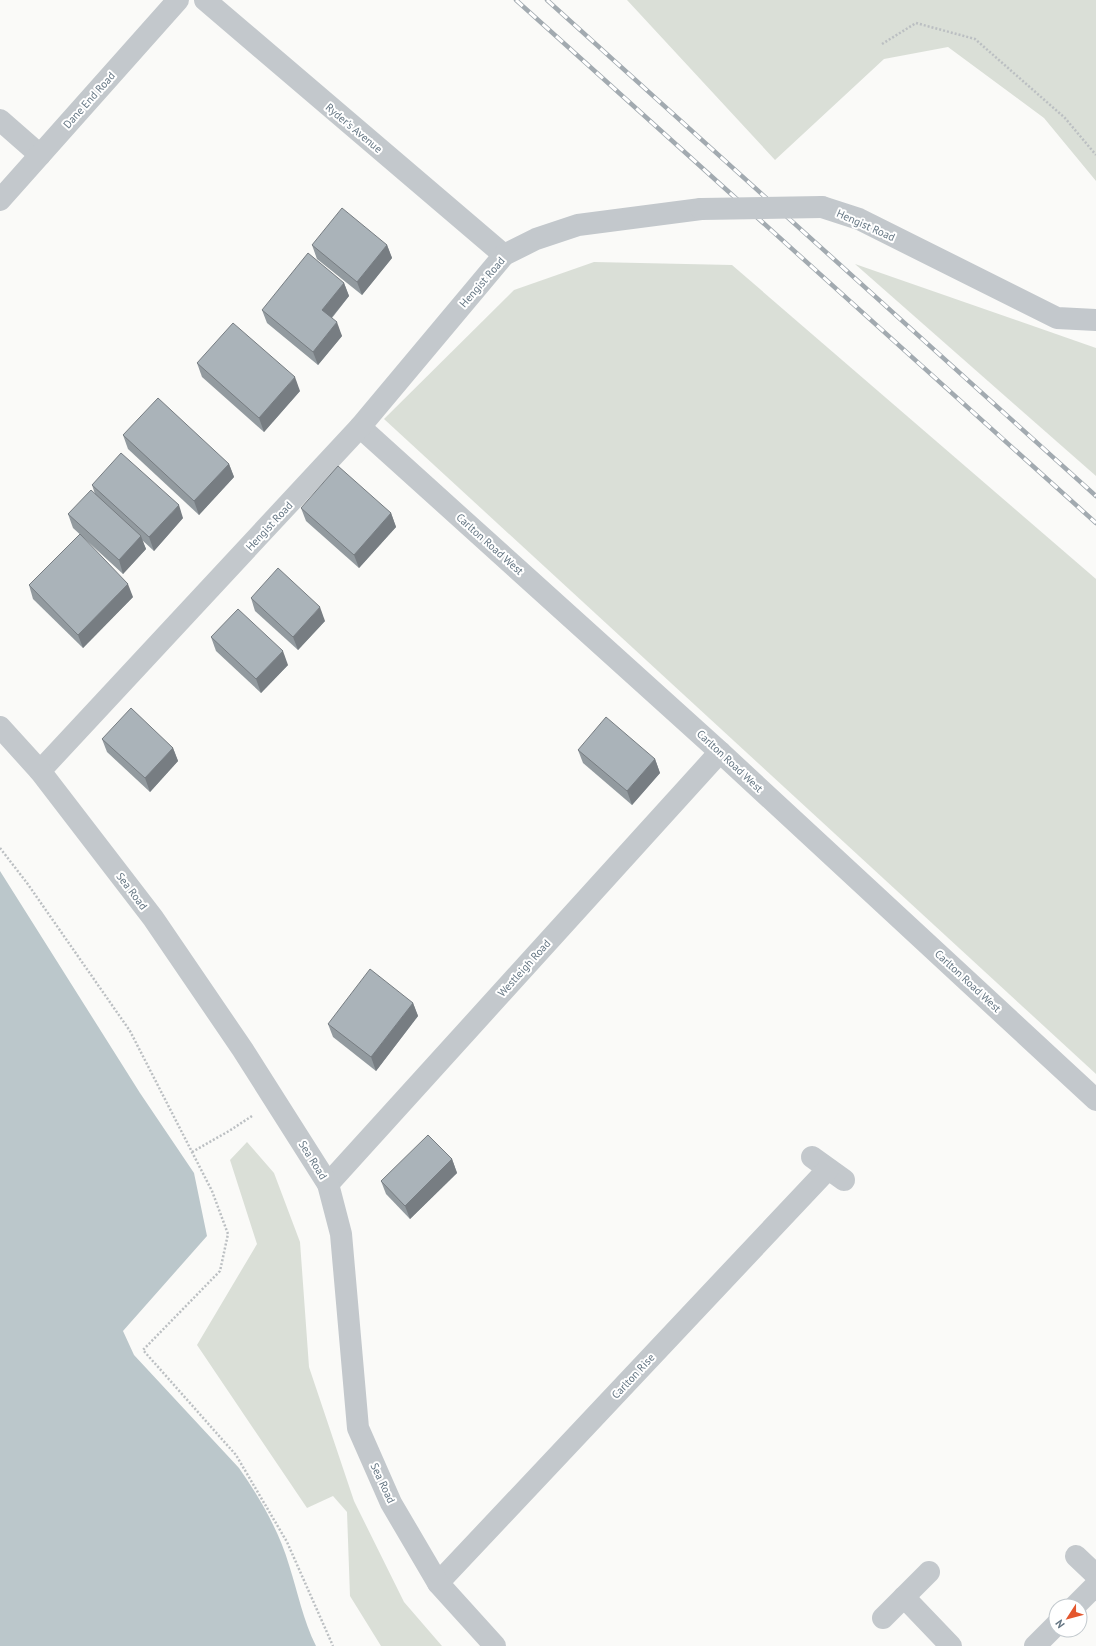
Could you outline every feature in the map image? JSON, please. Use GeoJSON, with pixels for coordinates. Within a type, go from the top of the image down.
{"type":"FeatureCollection","features":[{"type":"Feature","properties":{"kind":"street","name":"Dane End Road"},"geometry":{"type":"LineString","coordinates":[[0,200],[178,0]]}},
{"type":"Feature","properties":{"kind":"street","name":"Ryder's Avenue"},"geometry":{"type":"LineString","coordinates":[[204,0],[504,255]]}},
{"type":"Feature","properties":{"kind":"street"},"geometry":{"type":"LineString","coordinates":[[0,120],[40,155]]}},
{"type":"Feature","properties":{"kind":"street","name":"Hengist Road"},"geometry":{"type":"LineString","coordinates":[[40,771],[360,427],[504,255],[536,239],[578,225],[701,208],[822,207],[859,219],[1057,318],[1096,320]]}},
{"type":"Feature","properties":{"kind":"street","name":"Carlton Road West"},"geometry":{"type":"LineString","coordinates":[[360,427],[720,752],[1096,1100]]}},
{"type":"Feature","properties":{"kind":"street","name":"Sea Road"},"geometry":{"type":"LineString","coordinates":[[0,727],[40,771],[153,918],[243,1050],[328,1184],[341,1234],[358,1428],[392,1503],[438,1583],[495,1646]]}},
{"type":"Feature","properties":{"kind":"street","name":"Westleigh Road"},"geometry":{"type":"LineString","coordinates":[[328,1184],[720,752]]}},
{"type":"Feature","properties":{"kind":"street","name":"Carlton Rise"},"geometry":{"type":"LineString","coordinates":[[438,1583],[828,1169]]}},
{"type":"Feature","properties":{"kind":"street"},"geometry":{"type":"LineString","coordinates":[[1076,1556],[1096,1575]]}},
{"type":"Feature","properties":{"kind":"street"},"geometry":{"type":"LineString","coordinates":[[883,1618],[929,1572]]}},
{"type":"Feature","properties":{"kind":"street"},"geometry":{"type":"LineString","coordinates":[[1083,1598],[1096,1585]]}},
{"type":"Feature","properties":{"kind":"street"},"geometry":{"type":"LineString","coordinates":[[904,1597],[951,1646]]}},
{"type":"Feature","properties":{"kind":"street"},"geometry":{"type":"LineString","coordinates":[[1035,1646],[1048,1633]]}},
{"type":"Feature","properties":{"kind":"path"},"geometry":{"type":"LineString","coordinates":[[882,44],[916,23],[975,39],[1065,118],[1096,155]]}},
{"type":"Feature","properties":{"kind":"path"},"geometry":{"type":"LineString","coordinates":[[0,848],[130,1031],[212,1191],[228,1234],[220,1271],[143,1350],[236,1455],[287,1542],[333,1646]]}},
{"type":"Feature","properties":{"kind":"path"},"geometry":{"type":"LineString","coordinates":[[192,1152],[229,1131]]}},
{"type":"Feature","properties":{"kind":"shaded area"},"geometry":{"type":"Polygon","coordinates":[[[627,0],[1096,0],[1096,181],[1044,118],[948,47],[884,59],[775,160],[627,0]]]}},
{"type":"Feature","properties":{"kind":"shaded area"},"geometry":{"type":"Polygon","coordinates":[[[594,262],[732,265],[1096,579],[1096,1074],[384,419],[514,290],[594,262]]]}},
{"type":"Feature","properties":{"kind":"shaded area"},"geometry":{"type":"Polygon","coordinates":[[[855,264],[1096,348],[1096,476],[855,264]]]}},
{"type":"Feature","properties":{"kind":"shaded area"},"geometry":{"type":"Polygon","coordinates":[[[0,871],[140,1093],[194,1173],[207,1236],[123,1331],[134,1355],[239,1468],[254,1491],[268,1515],[285,1552],[304,1616],[316,1646],[0,1646],[0,871]]]}},
{"type":"Feature","properties":{"kind":"shaded area"},"geometry":{"type":"Polygon","coordinates":[[[247,1142],[274,1173],[300,1242],[309,1367],[354,1501],[404,1602],[442,1646],[381,1646],[350,1596],[347,1512],[333,1496],[307,1508],[197,1345],[257,1244],[230,1160],[247,1142]]]}},
{"type":"Feature","properties":{"kind":"building"},"geometry":{"type":"Polygon","coordinates":[[[342,208],[387,245],[357,282],[312,245],[342,208]]]}},
{"type":"Feature","properties":{"kind":"building"},"geometry":{"type":"Polygon","coordinates":[[[308,253],[344,283],[322,310],[337,322],[313,352],[262,310],[308,253]]]}},
{"type":"Feature","properties":{"kind":"building"},"geometry":{"type":"Polygon","coordinates":[[[233,323],[295,377],[259,418],[197,363],[233,323]]]}},
{"type":"Feature","properties":{"kind":"building"},"geometry":{"type":"Polygon","coordinates":[[[158,398],[229,464],[194,501],[123,435],[158,398]]]}},
{"type":"Feature","properties":{"kind":"building"},"geometry":{"type":"Polygon","coordinates":[[[121,453],[179,505],[149,537],[92,485],[121,453]]]}},
{"type":"Feature","properties":{"kind":"building"},"geometry":{"type":"Polygon","coordinates":[[[338,466],[391,513],[354,555],[301,508],[338,466]]]}},
{"type":"Feature","properties":{"kind":"building"},"geometry":{"type":"Polygon","coordinates":[[[91,490],[141,536],[119,560],[68,514],[91,490]]]}},
{"type":"Feature","properties":{"kind":"building"},"geometry":{"type":"Polygon","coordinates":[[[80,534],[128,584],[78,635],[29,585],[80,534]]]}},
{"type":"Feature","properties":{"kind":"building"},"geometry":{"type":"Polygon","coordinates":[[[278,568],[320,607],[293,637],[251,598],[278,568]]]}},
{"type":"Feature","properties":{"kind":"building"},"geometry":{"type":"Polygon","coordinates":[[[238,609],[283,651],[256,679],[211,637],[238,609]]]}},
{"type":"Feature","properties":{"kind":"building"},"geometry":{"type":"Polygon","coordinates":[[[131,708],[173,748],[145,778],[102,739],[131,708]]]}},
{"type":"Feature","properties":{"kind":"building"},"geometry":{"type":"Polygon","coordinates":[[[606,717],[655,759],[627,791],[578,750],[606,717]]]}},
{"type":"Feature","properties":{"kind":"building"},"geometry":{"type":"Polygon","coordinates":[[[370,969],[413,1003],[371,1057],[328,1024],[370,969]]]}},
{"type":"Feature","properties":{"kind":"building"},"geometry":{"type":"Polygon","coordinates":[[[428,1135],[452,1159],[405,1206],[381,1181],[428,1135]]]}},
{"type":"Feature","properties":{"kind":"railway"},"geometry":{"type":"LineString","coordinates":[[516,0],[1096,523]]}},
{"type":"Feature","properties":{"kind":"railway"},"geometry":{"type":"LineString","coordinates":[[547,0],[1096,496]]}}]}
